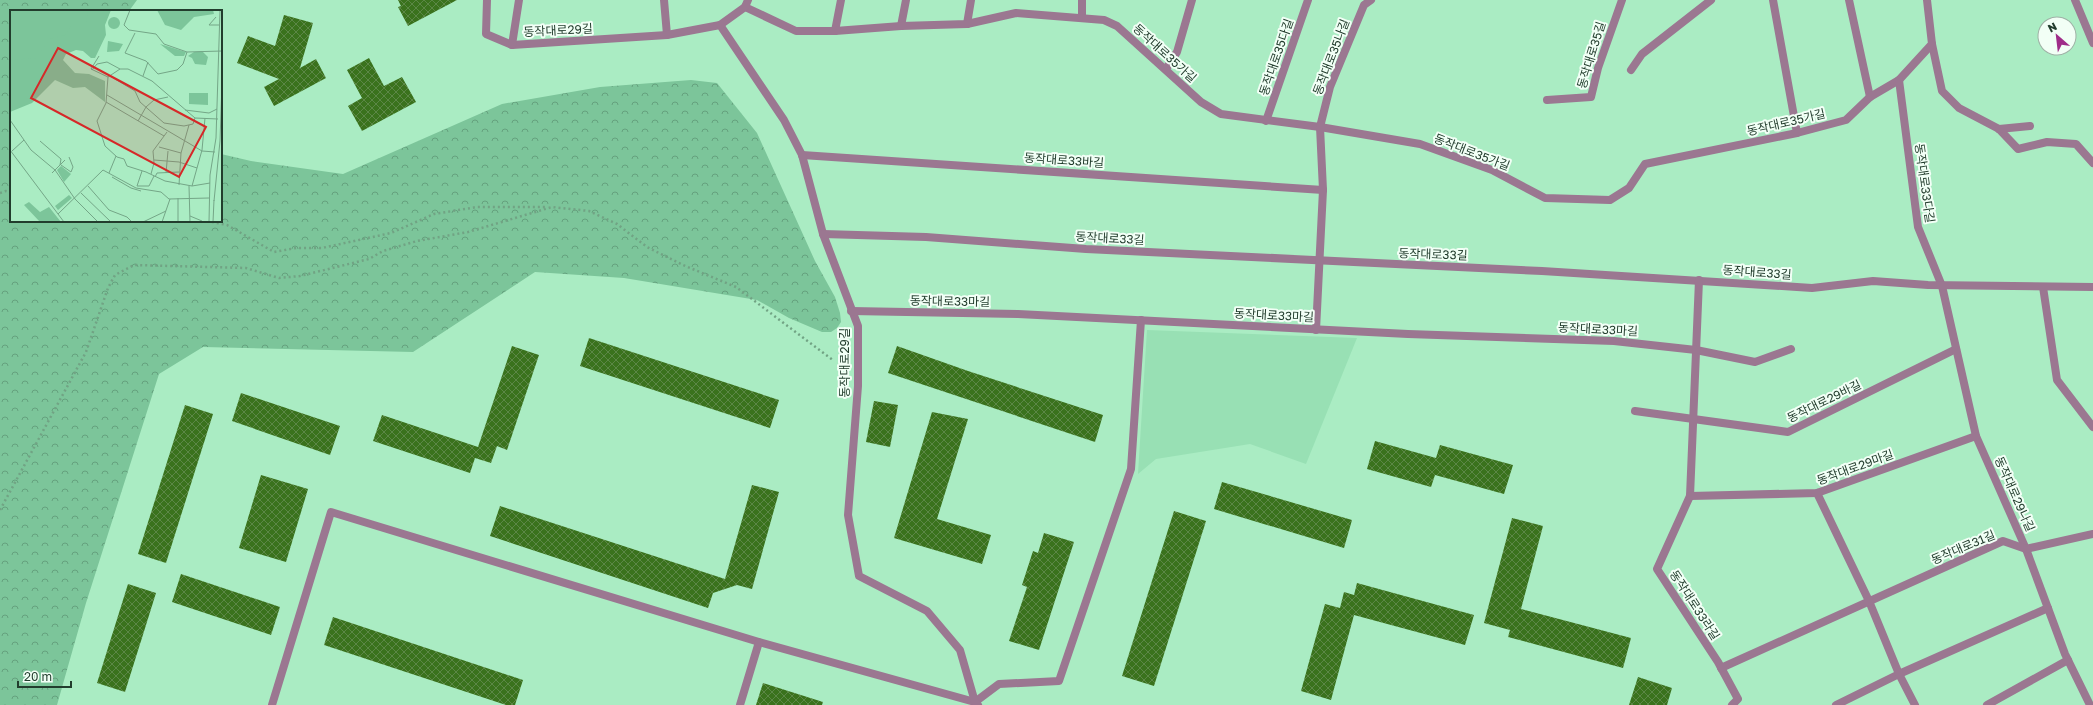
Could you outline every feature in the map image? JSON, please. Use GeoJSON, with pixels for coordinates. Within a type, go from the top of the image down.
{"type":"FeatureCollection","features":[{"type":"Feature","properties":{"kind":"street","name":"동작대로29길"},"geometry":{"type":"LineString","coordinates":[[487,0],[486,34],[512,45],[667,35],[720,25],[784,120],[802,155],[823,234],[851,311],[858,326],[858,386],[848,515],[859,576],[927,611],[960,650],[977,704]]}},
{"type":"Feature","properties":{"kind":"street"},"geometry":{"type":"LineString","coordinates":[[512,45],[519,0]]}},
{"type":"Feature","properties":{"kind":"street"},"geometry":{"type":"LineString","coordinates":[[664,0],[667,35]]}},
{"type":"Feature","properties":{"kind":"street"},"geometry":{"type":"LineString","coordinates":[[835,31],[841,0]]}},
{"type":"Feature","properties":{"kind":"street"},"geometry":{"type":"LineString","coordinates":[[901,26],[906,0]]}},
{"type":"Feature","properties":{"kind":"street"},"geometry":{"type":"LineString","coordinates":[[967,24],[971,0]]}},
{"type":"Feature","properties":{"kind":"street"},"geometry":{"type":"LineString","coordinates":[[1082,0],[1082,17]]}},
{"type":"Feature","properties":{"kind":"street"},"geometry":{"type":"LineString","coordinates":[[1166,69],[1177,52],[1192,0]]}},
{"type":"Feature","properties":{"kind":"street","name":"동작대로35다길"},"geometry":{"type":"LineString","coordinates":[[1266,121],[1308,0]]}},
{"type":"Feature","properties":{"kind":"street","name":"동작대로35나길"},"geometry":{"type":"LineString","coordinates":[[1320,126],[1330,88],[1364,5],[1371,0]]}},
{"type":"Feature","properties":{"kind":"street","name":"동작대로35길"},"geometry":{"type":"LineString","coordinates":[[1547,100],[1591,98],[1598,68],[1622,0]]}},
{"type":"Feature","properties":{"kind":"street"},"geometry":{"type":"LineString","coordinates":[[1631,70],[1642,54],[1711,0]]}},
{"type":"Feature","properties":{"kind":"street"},"geometry":{"type":"LineString","coordinates":[[1773,0],[1797,133]]}},
{"type":"Feature","properties":{"kind":"street"},"geometry":{"type":"LineString","coordinates":[[1849,0],[1870,97]]}},
{"type":"Feature","properties":{"kind":"street"},"geometry":{"type":"LineString","coordinates":[[1927,0],[1932,44],[1942,91],[1959,108],[2000,129],[2018,149],[2047,142],[2076,144],[2093,163]]}},
{"type":"Feature","properties":{"kind":"street"},"geometry":{"type":"LineString","coordinates":[[2076,0],[2093,43]]}},
{"type":"Feature","properties":{"kind":"street"},"geometry":{"type":"LineString","coordinates":[[720,25],[746,4]]}},
{"type":"Feature","properties":{"kind":"street","name":"동작대로35가길"},"geometry":{"type":"LineString","coordinates":[[746,4],[796,31],[835,31],[901,26],[967,24],[1016,13],[1082,17],[1104,20],[1117,26],[1201,102],[1221,114],[1266,121],[1320,126],[1420,144],[1492,170],[1546,198],[1610,200],[1629,188],[1645,164],[1797,133],[1846,120],[1870,97],[1899,80],[1932,44]]}},
{"type":"Feature","properties":{"kind":"street","name":"동작대로33다길"},"geometry":{"type":"LineString","coordinates":[[1899,80],[1918,227],[1942,286]]}},
{"type":"Feature","properties":{"kind":"street"},"geometry":{"type":"LineString","coordinates":[[1316,330],[1323,190],[1320,126]]}},
{"type":"Feature","properties":{"kind":"street"},"geometry":{"type":"LineString","coordinates":[[2000,129],[2030,126]]}},
{"type":"Feature","properties":{"kind":"street","name":"동작대로33바길"},"geometry":{"type":"LineString","coordinates":[[802,155],[1323,190]]}},
{"type":"Feature","properties":{"kind":"street","name":"동작대로33길"},"geometry":{"type":"LineString","coordinates":[[823,234],[926,236],[1086,249],[1320,262],[1542,271],[1812,288],[1873,281],[1942,286],[2093,287]]}},
{"type":"Feature","properties":{"kind":"street","name":"동작대로33라길"},"geometry":{"type":"LineString","coordinates":[[1699,280],[1690,496],[1657,569],[1721,668],[1738,699],[1732,705]]}},
{"type":"Feature","properties":{"kind":"street","name":"동작대로29나길"},"geometry":{"type":"LineString","coordinates":[[1942,286],[1976,436],[2026,549],[2068,660],[2090,705]]}},
{"type":"Feature","properties":{"kind":"street"},"geometry":{"type":"LineString","coordinates":[[2042,286],[2057,380],[2093,427]]}},
{"type":"Feature","properties":{"kind":"street","name":"동작대로33마길"},"geometry":{"type":"LineString","coordinates":[[851,311],[1018,314],[1316,330],[1614,341],[1696,350]]}},
{"type":"Feature","properties":{"kind":"street"},"geometry":{"type":"LineString","coordinates":[[272,705],[331,512],[759,642],[977,704],[999,684],[1059,681],[1130,469],[1141,320]]}},
{"type":"Feature","properties":{"kind":"street"},"geometry":{"type":"LineString","coordinates":[[1696,350],[1755,362],[1791,349]]}},
{"type":"Feature","properties":{"kind":"street","name":"동작대로29바길"},"geometry":{"type":"LineString","coordinates":[[1693,420],[1788,432],[1956,349]]}},
{"type":"Feature","properties":{"kind":"street"},"geometry":{"type":"LineString","coordinates":[[1635,411],[1693,420]]}},
{"type":"Feature","properties":{"kind":"street","name":"동작대로29마길"},"geometry":{"type":"LineString","coordinates":[[1690,496],[1817,493],[1976,436]]}},
{"type":"Feature","properties":{"kind":"street"},"geometry":{"type":"LineString","coordinates":[[1817,493],[1869,601],[1899,674],[1914,705]]}},
{"type":"Feature","properties":{"kind":"street"},"geometry":{"type":"LineString","coordinates":[[2026,549],[2093,534]]}},
{"type":"Feature","properties":{"kind":"street","name":"동작대로31길"},"geometry":{"type":"LineString","coordinates":[[1721,668],[2003,541],[2026,549]]}},
{"type":"Feature","properties":{"kind":"street"},"geometry":{"type":"LineString","coordinates":[[1836,705],[1899,674],[2048,608]]}},
{"type":"Feature","properties":{"kind":"street"},"geometry":{"type":"LineString","coordinates":[[740,705],[759,642]]}},
{"type":"Feature","properties":{"kind":"street"},"geometry":{"type":"LineString","coordinates":[[1987,705],[1996,703],[2068,660]]}},
{"type":"Feature","properties":{"kind":"path"},"geometry":{"type":"LineString","coordinates":[[0,193],[6,191],[10,192]]}},
{"type":"Feature","properties":{"kind":"path"},"geometry":{"type":"LineString","coordinates":[[214,222],[227,224],[274,252],[296,248],[322,248],[391,233],[434,214],[477,207],[552,207],[589,210],[617,224],[647,247],[683,265],[736,287],[834,361]]}},
{"type":"Feature","properties":{"kind":"path"},"geometry":{"type":"LineString","coordinates":[[0,510],[86,352],[108,288],[115,275],[134,265],[161,264],[246,268],[279,278],[300,276],[369,258],[383,251],[417,241],[468,232],[552,207]]}},
{"type":"Feature","properties":{"kind":"shaded area"},"geometry":{"type":"Polygon","coordinates":[[[1147,330],[1357,338],[1306,464],[1250,444],[1156,459],[1138,474],[1147,330]]]}},
{"type":"Feature","properties":{"kind":"green space"},"geometry":{"type":"Polygon","coordinates":[[[0,0],[137,0],[130,10],[10,10],[10,222],[222,222],[222,154],[251,161],[343,174],[502,104],[600,87],[691,80],[717,83],[757,133],[815,261],[835,297],[841,322],[837,328],[831,332],[822,332],[789,318],[757,300],[624,278],[535,272],[413,352],[203,347],[159,374],[86,603],[57,705],[0,705],[0,0]]]}},
{"type":"Feature","properties":{"kind":"building"},"geometry":{"type":"Polygon","coordinates":[[[398,0],[457,0],[408,26],[398,7],[401,6],[398,0]]]}},
{"type":"Feature","properties":{"kind":"building"},"geometry":{"type":"Polygon","coordinates":[[[284,15],[313,23],[300,68],[316,59],[326,78],[274,106],[264,87],[279,79],[237,63],[248,36],[275,46],[284,15]]]}},
{"type":"Feature","properties":{"kind":"building"},"geometry":{"type":"Polygon","coordinates":[[[369,58],[384,86],[402,77],[416,102],[362,131],[348,106],[362,98],[347,70],[369,58]]]}},
{"type":"Feature","properties":{"kind":"building"},"geometry":{"type":"Polygon","coordinates":[[[589,338],[779,400],[770,428],[580,366],[589,338]]]}},
{"type":"Feature","properties":{"kind":"building"},"geometry":{"type":"Polygon","coordinates":[[[512,346],[539,355],[507,450],[497,446],[491,463],[475,458],[470,473],[373,441],[382,415],[478,447],[512,346]]]}},
{"type":"Feature","properties":{"kind":"building"},"geometry":{"type":"Polygon","coordinates":[[[897,346],[1103,415],[1095,442],[888,373],[897,346]]]}},
{"type":"Feature","properties":{"kind":"building"},"geometry":{"type":"Polygon","coordinates":[[[241,393],[340,426],[330,455],[232,421],[241,393]]]}},
{"type":"Feature","properties":{"kind":"building"},"geometry":{"type":"Polygon","coordinates":[[[874,401],[898,405],[890,447],[866,442],[874,401]]]}},
{"type":"Feature","properties":{"kind":"building"},"geometry":{"type":"Polygon","coordinates":[[[185,405],[213,414],[166,563],[138,554],[185,405]]]}},
{"type":"Feature","properties":{"kind":"building"},"geometry":{"type":"Polygon","coordinates":[[[932,412],[968,419],[937,519],[991,535],[982,564],[894,538],[932,412]]]}},
{"type":"Feature","properties":{"kind":"building"},"geometry":{"type":"Polygon","coordinates":[[[1375,441],[1436,458],[1440,445],[1513,465],[1504,494],[1435,475],[1431,487],[1367,469],[1375,441]]]}},
{"type":"Feature","properties":{"kind":"building"},"geometry":{"type":"Polygon","coordinates":[[[261,475],[308,489],[286,562],[239,548],[261,475]]]}},
{"type":"Feature","properties":{"kind":"building"},"geometry":{"type":"Polygon","coordinates":[[[1222,482],[1352,520],[1344,548],[1214,509],[1222,482]]]}},
{"type":"Feature","properties":{"kind":"building"},"geometry":{"type":"Polygon","coordinates":[[[752,485],[779,492],[752,589],[737,585],[713,593],[708,608],[490,536],[500,506],[725,579],[752,485]]]}},
{"type":"Feature","properties":{"kind":"building"},"geometry":{"type":"Polygon","coordinates":[[[1174,511],[1206,521],[1154,686],[1122,676],[1174,511]]]}},
{"type":"Feature","properties":{"kind":"building"},"geometry":{"type":"Polygon","coordinates":[[[1512,518],[1543,526],[1521,609],[1631,638],[1623,668],[1508,637],[1510,630],[1484,623],[1512,518]]]}},
{"type":"Feature","properties":{"kind":"building"},"geometry":{"type":"Polygon","coordinates":[[[1044,533],[1074,542],[1039,650],[1009,641],[1027,587],[1022,585],[1033,551],[1038,553],[1044,533]]]}},
{"type":"Feature","properties":{"kind":"building"},"geometry":{"type":"Polygon","coordinates":[[[181,574],[280,607],[271,635],[172,602],[181,574]]]}},
{"type":"Feature","properties":{"kind":"building"},"geometry":{"type":"Polygon","coordinates":[[[1357,583],[1474,615],[1465,645],[1354,615],[1331,700],[1301,691],[1325,604],[1340,608],[1344,592],[1354,595],[1357,583]]]}},
{"type":"Feature","properties":{"kind":"building"},"geometry":{"type":"Polygon","coordinates":[[[128,584],[156,593],[125,692],[97,683],[128,584]]]}},
{"type":"Feature","properties":{"kind":"building"},"geometry":{"type":"Polygon","coordinates":[[[333,617],[523,680],[515,705],[506,705],[324,645],[333,617]]]}},
{"type":"Feature","properties":{"kind":"building"},"geometry":{"type":"Polygon","coordinates":[[[1638,677],[1672,688],[1667,705],[1629,705],[1638,677]]]}},
{"type":"Feature","properties":{"kind":"building"},"geometry":{"type":"Polygon","coordinates":[[[763,683],[823,702],[822,705],[756,705],[763,683]]]}}]}
